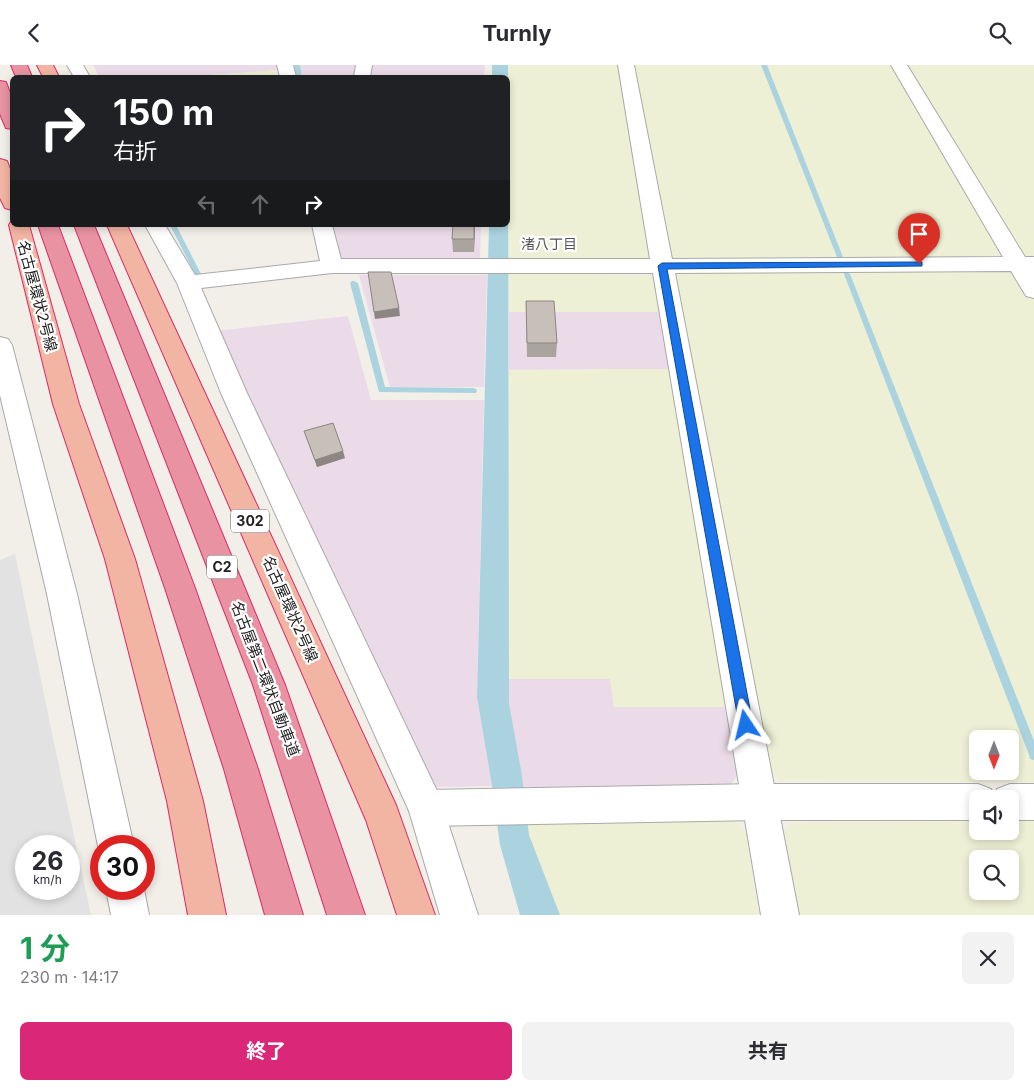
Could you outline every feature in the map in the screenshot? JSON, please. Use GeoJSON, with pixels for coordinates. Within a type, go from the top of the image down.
{"type":"FeatureCollection","features":[{"type":"Feature","properties":{"kind":"highway"},"geometry":{"type":"LineString","coordinates":[[0,86],[10,118]]}},
{"type":"Feature","properties":{"kind":"highway"},"geometry":{"type":"LineString","coordinates":[[0,165],[10,198]]}},
{"type":"Feature","properties":{"kind":"highway","name":"名古屋環状2号線"},"geometry":{"type":"LineString","coordinates":[[20,227],[66,404],[120,559],[185,801],[207,915]]}},
{"type":"Feature","properties":{"kind":"highway"},"geometry":{"type":"LineString","coordinates":[[49,227],[186,606],[241,769],[284,915]]}},
{"type":"Feature","properties":{"kind":"highway","name":"名古屋第二環状自動車道"},"geometry":{"type":"LineString","coordinates":[[85,227],[269,685],[346,915]]}},
{"type":"Feature","properties":{"kind":"highway","name":"名古屋環状2号線"},"geometry":{"type":"LineString","coordinates":[[118,227],[383,818],[416,915]]}},
{"type":"Feature","properties":{"kind":"street"},"geometry":{"type":"LineString","coordinates":[[626,65],[780,915]]}},
{"type":"Feature","properties":{"kind":"street"},"geometry":{"type":"LineString","coordinates":[[899,65],[1026,264],[1034,291]]}},
{"type":"Feature","properties":{"kind":"street"},"geometry":{"type":"LineString","coordinates":[[156,227],[188,283],[238,402],[426,808],[459,915]]}},
{"type":"Feature","properties":{"kind":"street"},"geometry":{"type":"LineString","coordinates":[[322,227],[332,266]]}},
{"type":"Feature","properties":{"kind":"street"},"geometry":{"type":"LineString","coordinates":[[188,283],[332,266],[1026,264]]}},
{"type":"Feature","properties":{"kind":"street"},"geometry":{"type":"LineString","coordinates":[[0,345],[62,594],[114,835]]}},
{"type":"Feature","properties":{"kind":"street"},"geometry":{"type":"LineString","coordinates":[[426,808],[760,802],[969,802]]}},
{"type":"Feature","properties":{"kind":"street"},"geometry":{"type":"LineString","coordinates":[[1019,802],[1034,802]]}},
{"type":"Feature","properties":{"kind":"street"},"geometry":{"type":"LineString","coordinates":[[127,900],[130,915]]}},
{"type":"Feature","properties":{"kind":"shaded area"},"geometry":{"type":"Polygon","coordinates":[[[93,65],[278,65],[280,70],[210,75],[98,75],[93,65]]]}},
{"type":"Feature","properties":{"kind":"shaded area"},"geometry":{"type":"Polygon","coordinates":[[[292,65],[359,65],[356,75],[294,75],[292,65]]]}},
{"type":"Feature","properties":{"kind":"shaded area"},"geometry":{"type":"Polygon","coordinates":[[[372,65],[485,65],[484,75],[370,75],[372,65]]]}},
{"type":"Feature","properties":{"kind":"shaded area"},"geometry":{"type":"Polygon","coordinates":[[[331,227],[481,227],[480,258],[339,258],[331,227]]]}},
{"type":"Feature","properties":{"kind":"shaded area"},"geometry":{"type":"Polygon","coordinates":[[[359,275],[487,275],[484,387],[390,387],[359,275]]]}},
{"type":"Feature","properties":{"kind":"shaded area"},"geometry":{"type":"Polygon","coordinates":[[[509,312],[661,312],[669,369],[509,370],[509,312]]]}},
{"type":"Feature","properties":{"kind":"shaded area"},"geometry":{"type":"Polygon","coordinates":[[[348,316],[371,400],[484,400],[477,697],[492,786],[436,787],[425,779],[215,331],[348,316]]]}},
{"type":"Feature","properties":{"kind":"shaded area"},"geometry":{"type":"Polygon","coordinates":[[[15,554],[74,835],[15,835],[15,900],[80,900],[80,864],[91,915],[0,915],[0,560],[15,554]]]}},
{"type":"Feature","properties":{"kind":"shaded area"},"geometry":{"type":"Polygon","coordinates":[[[509,679],[610,679],[614,707],[727,707],[739,774],[729,786],[523,787],[509,703],[509,679]]]}},
{"type":"Feature","properties":{"kind":"green space"},"geometry":{"type":"Polygon","coordinates":[[[508,65],[619,65],[651,254],[645,259],[509,258],[510,75],[508,75],[508,65]]]}},
{"type":"Feature","properties":{"kind":"green space"},"geometry":{"type":"Polygon","coordinates":[[[631,65],[893,65],[1005,255],[1002,258],[677,260],[667,256],[631,65]]]}},
{"type":"Feature","properties":{"kind":"green space"},"geometry":{"type":"Polygon","coordinates":[[[906,65],[1034,65],[1034,258],[1024,256],[906,65]]]}},
{"type":"Feature","properties":{"kind":"green space"},"geometry":{"type":"Polygon","coordinates":[[[280,70],[281,75],[210,75],[280,70]]]}},
{"type":"Feature","properties":{"kind":"green space"},"geometry":{"type":"Polygon","coordinates":[[[1009,270],[1018,274],[1034,301],[1034,782],[780,781],[768,767],[675,277],[683,272],[1009,270]]]}},
{"type":"Feature","properties":{"kind":"green space"},"geometry":{"type":"Polygon","coordinates":[[[509,273],[651,275],[655,278],[661,312],[509,312],[509,273]]]}},
{"type":"Feature","properties":{"kind":"green space"},"geometry":{"type":"Polygon","coordinates":[[[669,369],[727,707],[614,707],[610,679],[509,679],[509,370],[669,369]]]}},
{"type":"Feature","properties":{"kind":"green space"},"geometry":{"type":"Polygon","coordinates":[[[735,821],[746,833],[759,915],[560,915],[529,835],[528,823],[735,821]]]}},
{"type":"Feature","properties":{"kind":"green space"},"geometry":{"type":"Polygon","coordinates":[[[969,821],[969,840],[1019,840],[1019,821],[1034,821],[1034,915],[797,915],[782,835],[790,823],[969,821]]]}},
{"type":"Feature","properties":{"kind":"water"},"geometry":{"type":"Polygon","coordinates":[[[492,65],[508,65],[508,75],[492,75],[492,65]]]}},
{"type":"Feature","properties":{"kind":"water"},"geometry":{"type":"Polygon","coordinates":[[[489,227],[508,227],[509,703],[522,776],[529,835],[560,915],[520,915],[500,845],[477,697],[489,227]]]}},
{"type":"Feature","properties":{"kind":"building"},"geometry":{"type":"Polygon","coordinates":[[[453,227],[474,227],[474,239],[452,239],[453,227]]]}},
{"type":"Feature","properties":{"kind":"building"},"geometry":{"type":"Polygon","coordinates":[[[368,272],[391,272],[399,308],[374,312],[368,272]]]}},
{"type":"Feature","properties":{"kind":"building"},"geometry":{"type":"Polygon","coordinates":[[[526,301],[554,301],[557,343],[527,343],[526,301]]]}},
{"type":"Feature","properties":{"kind":"building"},"geometry":{"type":"Polygon","coordinates":[[[333,423],[343,451],[315,460],[304,431],[333,423]]]}},
{"type":"Feature","properties":{"kind":"waterway"},"geometry":{"type":"LineString","coordinates":[[297,65],[300,75]]}},
{"type":"Feature","properties":{"kind":"waterway"},"geometry":{"type":"LineString","coordinates":[[764,65],[840,257]]}},
{"type":"Feature","properties":{"kind":"waterway"},"geometry":{"type":"LineString","coordinates":[[174,227],[198,274]]}},
{"type":"Feature","properties":{"kind":"waterway"},"geometry":{"type":"LineString","coordinates":[[847,274],[1034,755]]}},
{"type":"Feature","properties":{"kind":"waterway"},"geometry":{"type":"LineString","coordinates":[[354,283],[382,390],[473,391]]}},
{"type":"Feature","properties":{"kind":"district","name":"渚八丁目"},"geometry":{"type":"Point","coordinates":[549,244]}},
{"type":"Feature","properties":{"kind":"route"},"geometry":{"type":"LineString","coordinates":[[746,725],[662,266],[919,264]]}}]}
